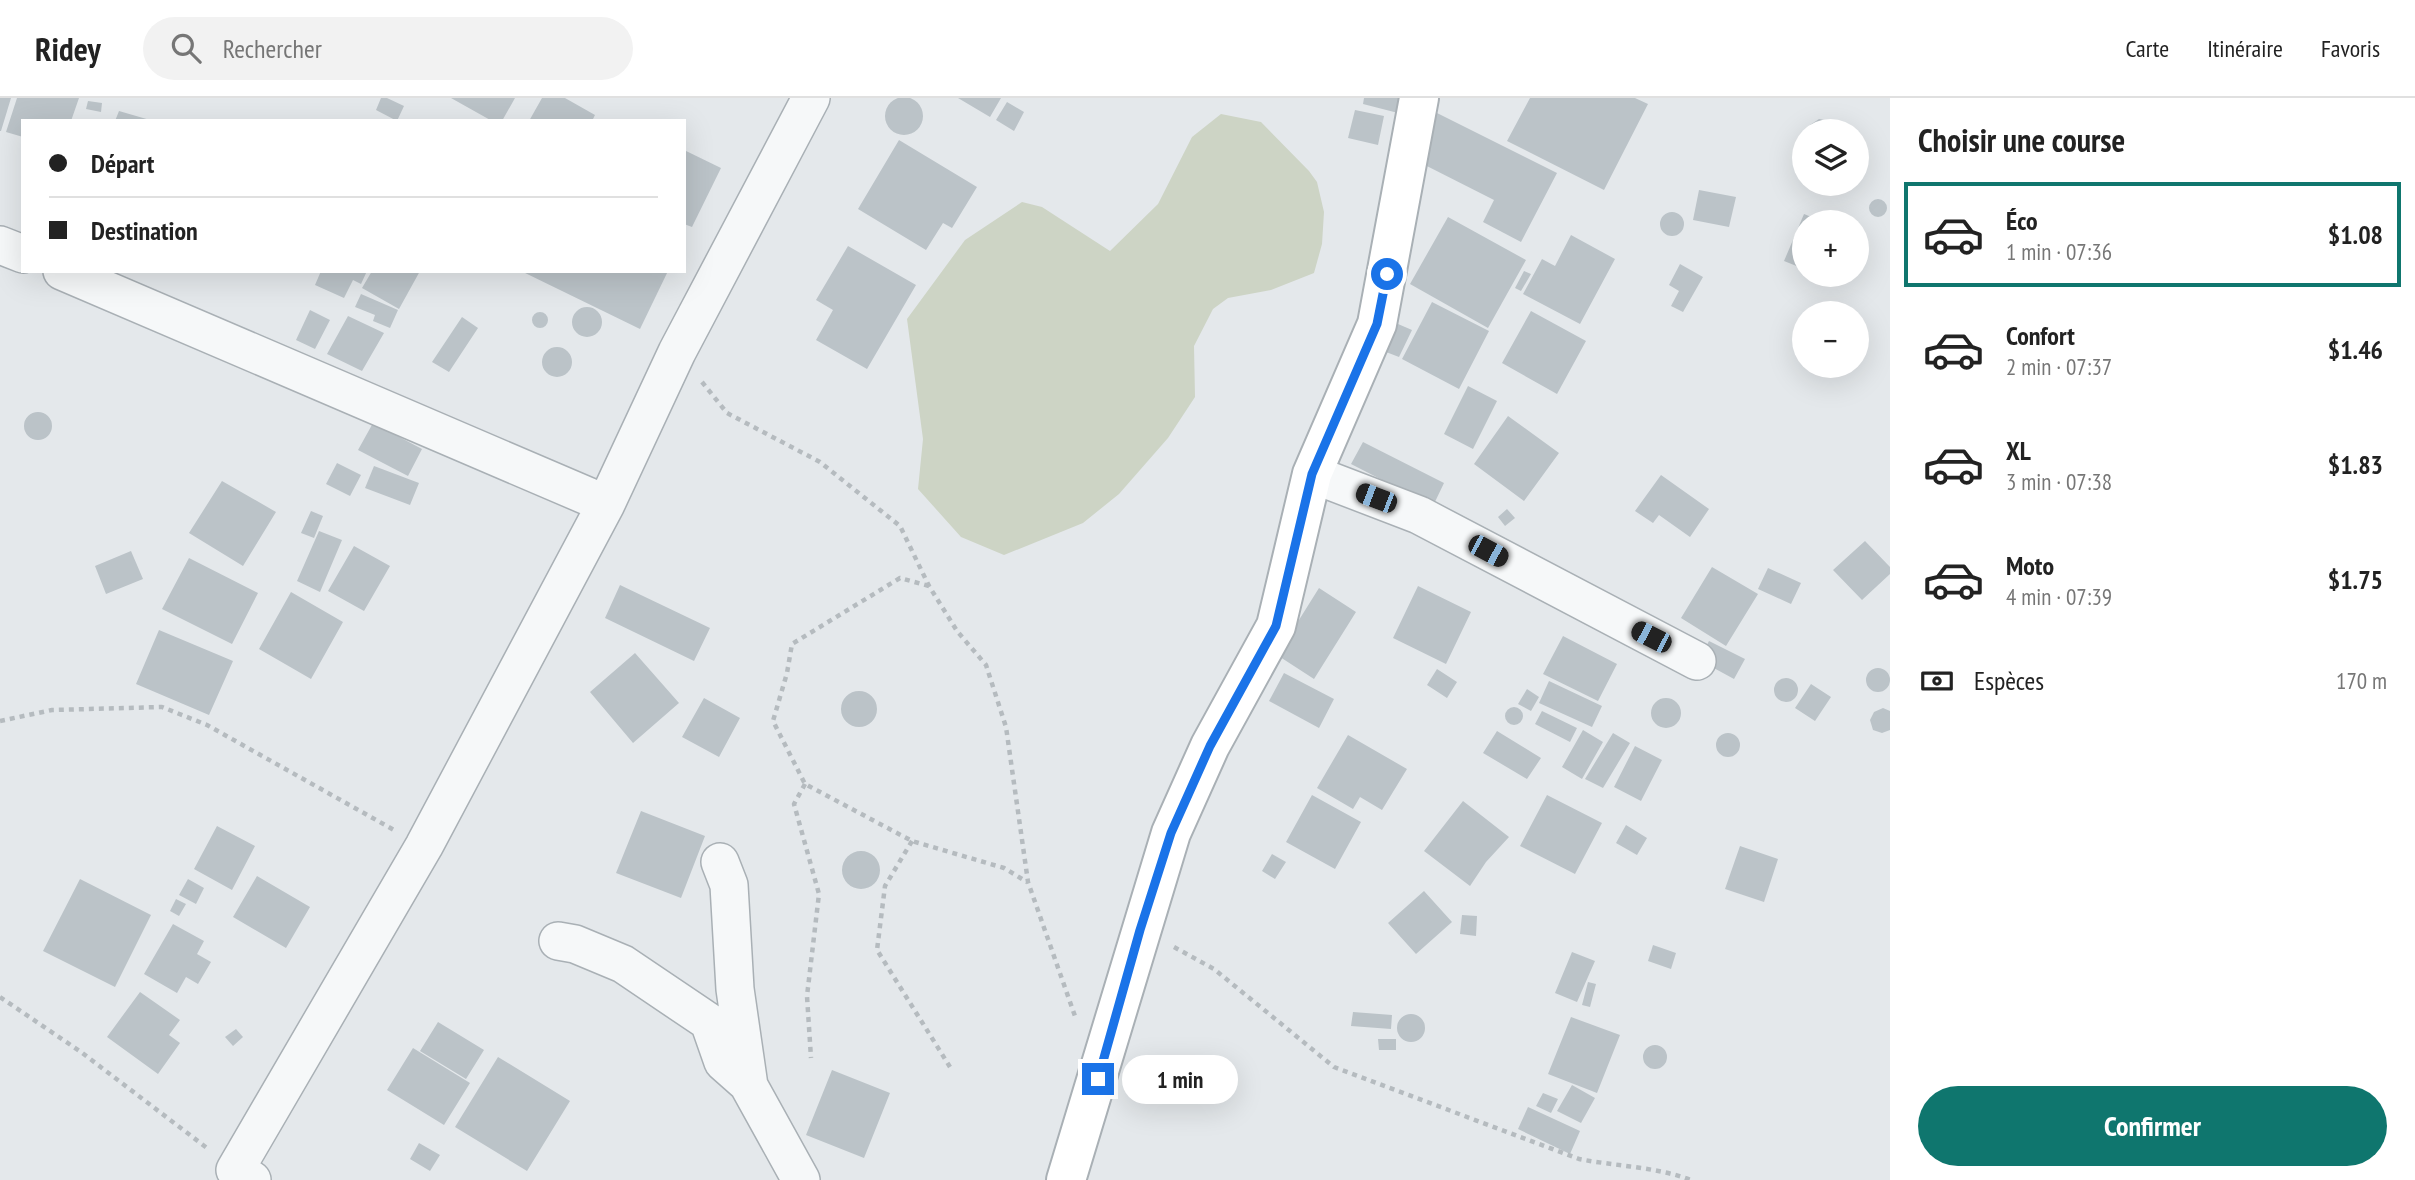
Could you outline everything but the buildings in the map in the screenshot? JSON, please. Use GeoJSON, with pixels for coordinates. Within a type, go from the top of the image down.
{"type":"FeatureCollection","features":[{"type":"Feature","properties":{"kind":"main road"},"geometry":{"type":"LineString","coordinates":[[1066,1180],[1171,833],[1210,746],[1276,626],[1312,474],[1377,324],[1419,98]]}},
{"type":"Feature","properties":{"kind":"street"},"geometry":{"type":"LineString","coordinates":[[243,1175],[424,846],[606,504],[677,352],[811,98]]}},
{"type":"Feature","properties":{"kind":"street"},"geometry":{"type":"LineString","coordinates":[[0,245],[21,253]]}},
{"type":"Feature","properties":{"kind":"street"},"geometry":{"type":"LineString","coordinates":[[67,273],[606,504]]}},
{"type":"Feature","properties":{"kind":"street"},"geometry":{"type":"LineString","coordinates":[[1312,474],[1419,514],[1697,661]]}},
{"type":"Feature","properties":{"kind":"street"},"geometry":{"type":"LineString","coordinates":[[720,862],[729,885],[735,989],[749,1086]]}},
{"type":"Feature","properties":{"kind":"street"},"geometry":{"type":"LineString","coordinates":[[558,941],[575,944],[622,964],[709,1022],[723,1062],[749,1086],[801,1180]]}},
{"type":"Feature","properties":{"kind":"path"},"geometry":{"type":"LineString","coordinates":[[677,352],[727,413],[820,462],[900,526],[929,586],[957,631],[986,665],[1006,727],[1028,882],[1079,1026]]}},
{"type":"Feature","properties":{"kind":"path"},"geometry":{"type":"LineString","coordinates":[[929,586],[900,578],[792,644],[773,721],[805,784],[912,841],[1004,868],[1028,882]]}},
{"type":"Feature","properties":{"kind":"path"},"geometry":{"type":"LineString","coordinates":[[0,721],[52,710],[162,707],[207,725],[424,846]]}},
{"type":"Feature","properties":{"kind":"path"},"geometry":{"type":"LineString","coordinates":[[805,784],[794,804],[819,894],[807,996],[811,1058]]}},
{"type":"Feature","properties":{"kind":"path"},"geometry":{"type":"LineString","coordinates":[[912,841],[886,886],[877,950],[950,1068]]}},
{"type":"Feature","properties":{"kind":"path"},"geometry":{"type":"LineString","coordinates":[[1140,930],[1214,969],[1334,1067],[1578,1159],[1672,1173],[1691,1180]]}},
{"type":"Feature","properties":{"kind":"path"},"geometry":{"type":"LineString","coordinates":[[0,997],[81,1052],[243,1175]]}},
{"type":"Feature","properties":{"kind":"green space"},"geometry":{"type":"Polygon","coordinates":[[[1221,114],[1261,122],[1317,182],[1324,212],[1322,244],[1314,273],[1271,290],[1228,298],[1213,309],[1194,346],[1195,397],[1168,438],[1119,494],[1083,523],[1004,555],[961,537],[918,489],[923,439],[907,319],[965,240],[1022,202],[1042,207],[1110,251],[1158,204],[1192,137],[1221,114]]]}},
{"type":"Feature","properties":{"kind":"route"},"geometry":{"type":"LineString","coordinates":[[1098,1079],[1140,930],[1171,833],[1210,746],[1276,626],[1312,474],[1377,324],[1387,274]]}}]}
